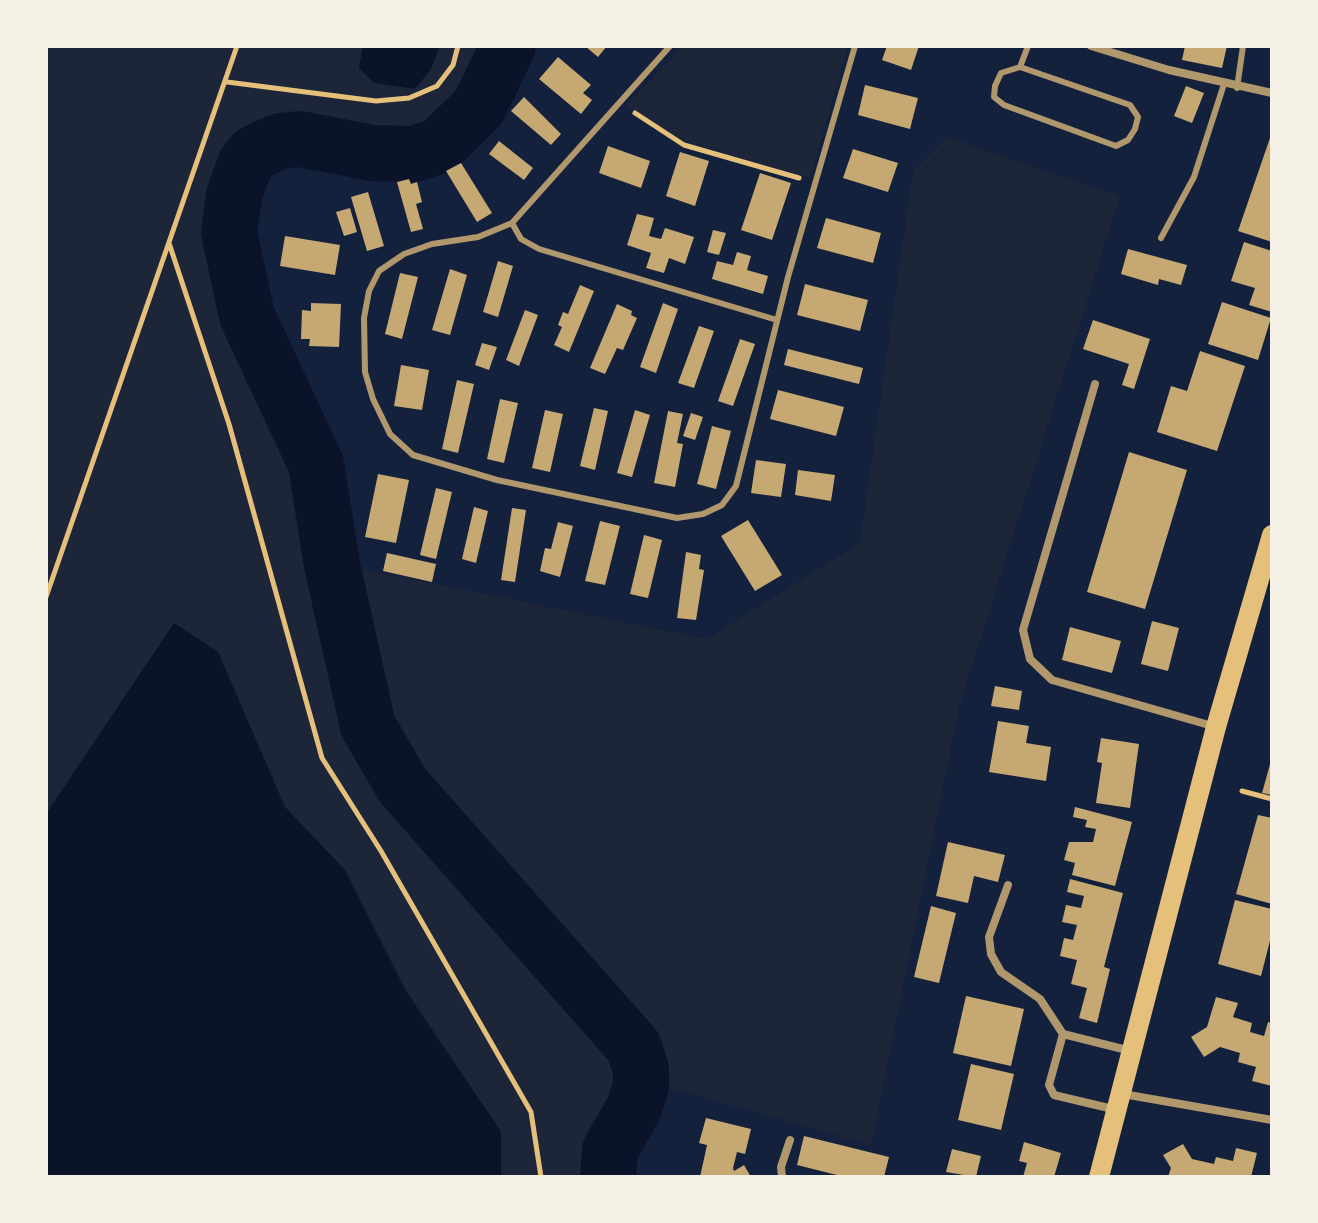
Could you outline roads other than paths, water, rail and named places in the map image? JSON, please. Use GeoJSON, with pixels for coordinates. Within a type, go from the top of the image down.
{"type":"FeatureCollection","features":[{"type":"Feature","properties":{"kind":"main road"},"geometry":{"type":"LineString","coordinates":[[1099,1177],[1216,727],[1272,535]]}},
{"type":"Feature","properties":{"kind":"street"},"geometry":{"type":"LineString","coordinates":[[1091,46],[1237,88],[1272,93]]}},
{"type":"Feature","properties":{"kind":"street"},"geometry":{"type":"LineString","coordinates":[[1095,384],[1023,630],[1030,659],[1052,680],[1216,727]]}},
{"type":"Feature","properties":{"kind":"street"},"geometry":{"type":"LineString","coordinates":[[1008,885],[989,937],[991,954],[1001,972],[1040,999],[1063,1034],[1132,1051]]}},
{"type":"Feature","properties":{"kind":"street"},"geometry":{"type":"LineString","coordinates":[[1063,1034],[1049,1085],[1054,1095],[1272,1120]]}},
{"type":"Feature","properties":{"kind":"street"},"geometry":{"type":"LineString","coordinates":[[782,1177],[781,1167],[790,1140]]}},
{"type":"Feature","properties":{"kind":"lane"},"geometry":{"type":"LineString","coordinates":[[670,46],[512,223],[478,237],[432,244],[404,254],[379,271],[369,291],[363,342],[365,372],[373,399],[390,434],[413,455],[497,480],[677,518],[703,514],[722,505],[736,486],[777,320],[855,46]]}},
{"type":"Feature","properties":{"kind":"lane"},"geometry":{"type":"LineString","coordinates":[[1020,67],[1028,46]]}},
{"type":"Feature","properties":{"kind":"lane"},"geometry":{"type":"LineString","coordinates":[[1237,88],[1243,46]]}},
{"type":"Feature","properties":{"kind":"lane"},"geometry":{"type":"LineString","coordinates":[[1020,67],[1130,105],[1138,117],[1135,129],[1128,140],[1116,146],[1004,105],[994,97],[995,86],[1001,73],[1020,67]]}},
{"type":"Feature","properties":{"kind":"lane"},"geometry":{"type":"LineString","coordinates":[[1161,238],[1194,177],[1224,84]]}},
{"type":"Feature","properties":{"kind":"lane"},"geometry":{"type":"LineString","coordinates":[[512,223],[521,239],[539,249],[777,320]]}},
{"type":"Feature","properties":{"kind":"waterway"},"geometry":{"type":"LineString","coordinates":[[508,46],[479,107],[439,146],[414,154],[372,153],[300,139],[280,141],[254,153],[245,164],[234,196],[229,232],[247,316],[316,464],[332,565],[368,726],[403,786],[634,1047],[641,1070],[641,1086],[634,1108],[610,1150],[608,1177]]}}]}
